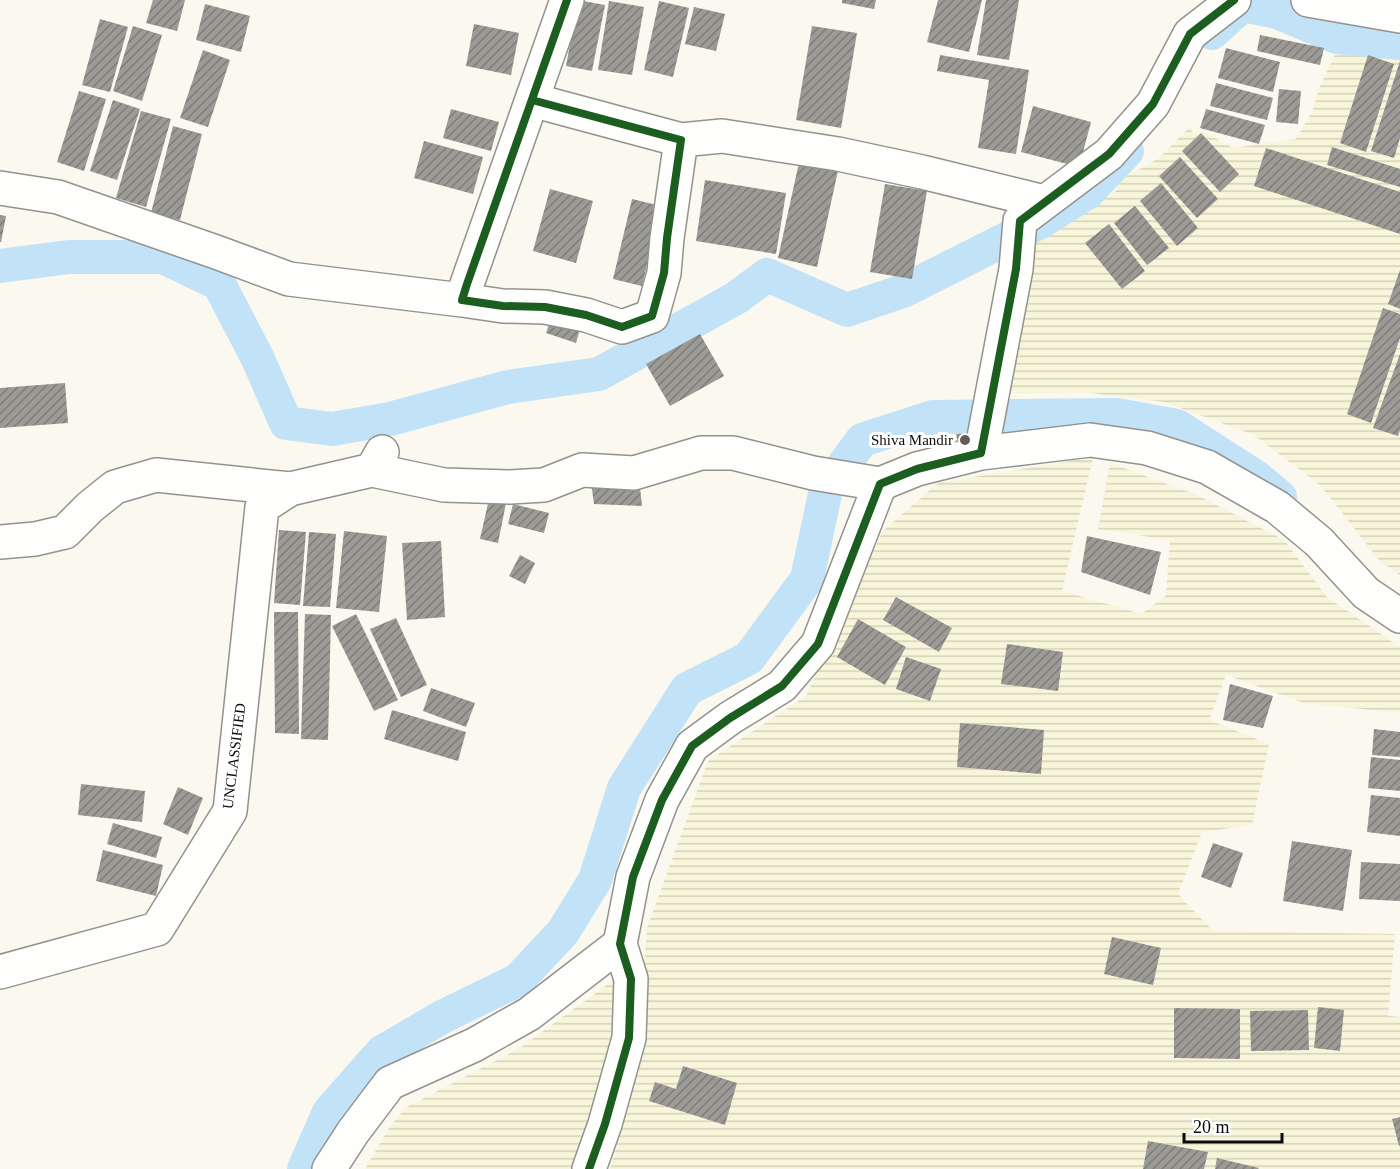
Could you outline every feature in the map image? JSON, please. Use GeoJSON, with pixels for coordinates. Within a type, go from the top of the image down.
{"type":"FeatureCollection","features":[{"type":"Feature","properties":{"kind":"street"},"geometry":{"type":"LineString","coordinates":[[462,300],[567,0]]}},
{"type":"Feature","properties":{"kind":"street"},"geometry":{"type":"LineString","coordinates":[[982,445],[1016,269],[1032,211],[1109,154],[1153,104],[1190,34],[1234,0]]}},
{"type":"Feature","properties":{"kind":"street"},"geometry":{"type":"LineString","coordinates":[[1308,0],[1400,16]]}},
{"type":"Feature","properties":{"kind":"street"},"geometry":{"type":"LineString","coordinates":[[532,100],[681,140],[722,136],[838,154],[922,172],[1032,211]]}},
{"type":"Feature","properties":{"kind":"street"},"geometry":{"type":"LineString","coordinates":[[0,188],[58,197],[289,279],[503,306],[545,307],[586,315],[622,327],[652,316],[664,273],[681,140]]}},
{"type":"Feature","properties":{"kind":"street"},"geometry":{"type":"LineString","coordinates":[[0,542],[65,532],[90,507],[115,487],[156,475],[290,489],[377,460],[444,486],[510,487],[544,485],[582,470],[634,473],[701,453],[734,453],[813,472],[880,484],[982,445],[1090,440],[1147,448],[1207,467],[1277,507],[1319,542],[1366,593],[1400,616]]}},
{"type":"Feature","properties":{"kind":"street"},"geometry":{"type":"LineString","coordinates":[[590,1169],[629,1038],[631,979],[620,944],[633,877],[662,800],[692,746],[730,718],[782,686],[818,644],[880,484]]}},
{"type":"Feature","properties":{"kind":"street","name":"UNCLASSIFIED"},"geometry":{"type":"LineString","coordinates":[[0,972],[157,929],[230,811],[262,507],[290,489]]}},
{"type":"Feature","properties":{"kind":"street"},"geometry":{"type":"LineString","coordinates":[[329,1169],[352,1132],[390,1083],[474,1045],[529,1014],[620,944]]}},
{"type":"Feature","properties":{"kind":"shaded area"},"geometry":{"type":"Polygon","coordinates":[[[1342,40],[1400,53],[1400,575],[1379,560],[1320,485],[1254,435],[1164,402],[1083,392],[1018,393],[1005,391],[1002,379],[1021,340],[1034,244],[1054,224],[1115,192],[1122,179],[1159,158],[1190,127],[1193,134],[1205,132],[1233,148],[1296,139],[1313,110],[1319,88],[1342,40]]]}},
{"type":"Feature","properties":{"kind":"shaded area"},"geometry":{"type":"Polygon","coordinates":[[[1093,457],[1062,591],[1141,614],[1166,596],[1170,540],[1098,529],[1110,463],[1197,495],[1284,540],[1327,597],[1400,647],[1400,713],[1304,703],[1226,675],[1209,720],[1269,744],[1252,825],[1202,832],[1178,894],[1213,931],[1395,934],[1388,1016],[1400,1017],[1400,1169],[610,1169],[637,1065],[647,928],[708,761],[806,696],[883,531],[938,483],[1093,457]]]}},
{"type":"Feature","properties":{"kind":"shaded area"},"geometry":{"type":"Polygon","coordinates":[[[615,979],[621,1001],[608,1060],[575,1169],[365,1169],[389,1128],[405,1108],[520,1048],[615,979]]]}},
{"type":"Feature","properties":{"kind":"building"},"geometry":{"type":"Polygon","coordinates":[[[153,0],[185,0],[177,31],[146,23],[153,0]]]}},
{"type":"Feature","properties":{"kind":"building"},"geometry":{"type":"Polygon","coordinates":[[[578,0],[605,5],[592,71],[566,66],[578,0]]]}},
{"type":"Feature","properties":{"kind":"building"},"geometry":{"type":"Polygon","coordinates":[[[842,0],[876,0],[874,9],[842,3],[842,0]]]}},
{"type":"Feature","properties":{"kind":"building"},"geometry":{"type":"Polygon","coordinates":[[[938,0],[982,0],[969,52],[927,42],[938,0]]]}},
{"type":"Feature","properties":{"kind":"building"},"geometry":{"type":"Polygon","coordinates":[[[986,0],[1019,0],[1009,60],[977,55],[986,0]]]}},
{"type":"Feature","properties":{"kind":"building"},"geometry":{"type":"Polygon","coordinates":[[[609,1],[644,7],[632,75],[598,70],[609,1]]]}},
{"type":"Feature","properties":{"kind":"building"},"geometry":{"type":"Polygon","coordinates":[[[659,1],[689,8],[673,77],[644,70],[659,1]]]}},
{"type":"Feature","properties":{"kind":"building"},"geometry":{"type":"Polygon","coordinates":[[[205,4],[250,16],[241,52],[196,40],[205,4]]]}},
{"type":"Feature","properties":{"kind":"building"},"geometry":{"type":"Polygon","coordinates":[[[694,7],[725,14],[716,51],[685,44],[694,7]]]}},
{"type":"Feature","properties":{"kind":"building"},"geometry":{"type":"Polygon","coordinates":[[[100,19],[128,27],[110,92],[82,85],[100,19]]]}},
{"type":"Feature","properties":{"kind":"building"},"geometry":{"type":"Polygon","coordinates":[[[474,24],[519,33],[511,75],[466,66],[474,24]]]}},
{"type":"Feature","properties":{"kind":"building"},"geometry":{"type":"Polygon","coordinates":[[[133,26],[162,35],[142,101],[113,91],[133,26]]]}},
{"type":"Feature","properties":{"kind":"building"},"geometry":{"type":"Polygon","coordinates":[[[812,26],[857,33],[841,128],[796,120],[812,26]]]}},
{"type":"Feature","properties":{"kind":"building"},"geometry":{"type":"Polygon","coordinates":[[[1260,35],[1324,48],[1320,65],[1257,51],[1260,35]]]}},
{"type":"Feature","properties":{"kind":"building"},"geometry":{"type":"Polygon","coordinates":[[[1226,48],[1280,62],[1273,92],[1218,78],[1226,48]]]}},
{"type":"Feature","properties":{"kind":"building"},"geometry":{"type":"Polygon","coordinates":[[[203,50],[230,60],[208,127],[180,118],[203,50]]]}},
{"type":"Feature","properties":{"kind":"building"},"geometry":{"type":"Polygon","coordinates":[[[940,55],[1029,70],[1016,154],[978,148],[989,80],[937,71],[940,55]]]}},
{"type":"Feature","properties":{"kind":"building"},"geometry":{"type":"Polygon","coordinates":[[[1368,55],[1394,64],[1366,152],[1340,143],[1368,55]]]}},
{"type":"Feature","properties":{"kind":"building"},"geometry":{"type":"Polygon","coordinates":[[[1400,61],[1400,138],[1394,158],[1371,151],[1400,61]]]}},
{"type":"Feature","properties":{"kind":"building"},"geometry":{"type":"Polygon","coordinates":[[[1216,83],[1273,98],[1267,120],[1210,106],[1216,83]]]}},
{"type":"Feature","properties":{"kind":"building"},"geometry":{"type":"Polygon","coordinates":[[[1279,89],[1301,91],[1298,124],[1276,122],[1279,89]]]}},
{"type":"Feature","properties":{"kind":"building"},"geometry":{"type":"Polygon","coordinates":[[[79,91],[106,99],[84,171],[57,162],[79,91]]]}},
{"type":"Feature","properties":{"kind":"building"},"geometry":{"type":"Polygon","coordinates":[[[113,100],[140,109],[117,180],[90,171],[113,100]]]}},
{"type":"Feature","properties":{"kind":"building"},"geometry":{"type":"Polygon","coordinates":[[[1033,106],[1091,122],[1079,167],[1021,152],[1033,106]]]}},
{"type":"Feature","properties":{"kind":"building"},"geometry":{"type":"Polygon","coordinates":[[[451,109],[499,122],[491,151],[443,138],[451,109]]]}},
{"type":"Feature","properties":{"kind":"building"},"geometry":{"type":"Polygon","coordinates":[[[1206,109],[1265,125],[1259,144],[1200,128],[1206,109]]]}},
{"type":"Feature","properties":{"kind":"building"},"geometry":{"type":"Polygon","coordinates":[[[141,111],[171,119],[146,207],[116,198],[141,111]]]}},
{"type":"Feature","properties":{"kind":"building"},"geometry":{"type":"Polygon","coordinates":[[[173,126],[202,134],[180,220],[151,213],[173,126]]]}},
{"type":"Feature","properties":{"kind":"building"},"geometry":{"type":"Polygon","coordinates":[[[1201,133],[1239,174],[1220,192],[1182,151],[1201,133]]]}},
{"type":"Feature","properties":{"kind":"building"},"geometry":{"type":"Polygon","coordinates":[[[424,141],[483,157],[473,194],[414,178],[424,141]]]}},
{"type":"Feature","properties":{"kind":"building"},"geometry":{"type":"Polygon","coordinates":[[[1332,147],[1400,169],[1400,187],[1327,165],[1332,147]]]}},
{"type":"Feature","properties":{"kind":"building"},"geometry":{"type":"Polygon","coordinates":[[[1266,148],[1400,192],[1400,234],[1254,186],[1266,148]]]}},
{"type":"Feature","properties":{"kind":"building"},"geometry":{"type":"Polygon","coordinates":[[[1180,157],[1218,199],[1197,218],[1159,176],[1180,157]]]}},
{"type":"Feature","properties":{"kind":"building"},"geometry":{"type":"Polygon","coordinates":[[[800,158],[839,166],[817,267],[778,258],[800,158]]]}},
{"type":"Feature","properties":{"kind":"building"},"geometry":{"type":"Polygon","coordinates":[[[705,180],[786,193],[776,254],[696,241],[705,180]]]}},
{"type":"Feature","properties":{"kind":"building"},"geometry":{"type":"Polygon","coordinates":[[[1161,183],[1198,228],[1177,246],[1140,201],[1161,183]]]}},
{"type":"Feature","properties":{"kind":"building"},"geometry":{"type":"Polygon","coordinates":[[[885,184],[927,191],[912,279],[870,272],[885,184]]]}},
{"type":"Feature","properties":{"kind":"building"},"geometry":{"type":"Polygon","coordinates":[[[550,189],[593,201],[576,263],[533,251],[550,189]]]}},
{"type":"Feature","properties":{"kind":"building"},"geometry":{"type":"Polygon","coordinates":[[[632,199],[661,206],[642,286],[613,279],[632,199]]]}},
{"type":"Feature","properties":{"kind":"building"},"geometry":{"type":"Polygon","coordinates":[[[1135,206],[1169,248],[1147,265],[1114,223],[1135,206]]]}},
{"type":"Feature","properties":{"kind":"building"},"geometry":{"type":"Polygon","coordinates":[[[0,215],[6,216],[1,242],[0,242],[0,215]]]}},
{"type":"Feature","properties":{"kind":"building"},"geometry":{"type":"Polygon","coordinates":[[[1109,224],[1145,271],[1122,289],[1085,243],[1109,224]]]}},
{"type":"Feature","properties":{"kind":"building"},"geometry":{"type":"Polygon","coordinates":[[[1400,270],[1400,309],[1388,304],[1400,270]]]}},
{"type":"Feature","properties":{"kind":"building"},"geometry":{"type":"Polygon","coordinates":[[[1383,308],[1400,314],[1400,338],[1371,423],[1347,414],[1383,308]]]}},
{"type":"Feature","properties":{"kind":"building"},"geometry":{"type":"Polygon","coordinates":[[[552,316],[581,325],[576,343],[546,333],[552,316]]]}},
{"type":"Feature","properties":{"kind":"building"},"geometry":{"type":"Polygon","coordinates":[[[700,334],[724,376],[670,406],[646,364],[700,334]]]}},
{"type":"Feature","properties":{"kind":"building"},"geometry":{"type":"Polygon","coordinates":[[[1400,354],[1400,430],[1398,436],[1373,428],[1400,354]]]}},
{"type":"Feature","properties":{"kind":"building"},"geometry":{"type":"Polygon","coordinates":[[[65,383],[68,423],[0,428],[0,388],[65,383]]]}},
{"type":"Feature","properties":{"kind":"building","name":"Shiva Mandir"},"geometry":{"type":"Polygon","coordinates":[[[972,433],[973,446],[959,448],[956,434],[972,433]]]}},
{"type":"Feature","properties":{"kind":"building"},"geometry":{"type":"Polygon","coordinates":[[[590,475],[639,478],[642,506],[594,504],[590,475]]]}},
{"type":"Feature","properties":{"kind":"building"},"geometry":{"type":"Polygon","coordinates":[[[489,499],[506,503],[498,543],[480,539],[489,499]]]}},
{"type":"Feature","properties":{"kind":"building"},"geometry":{"type":"Polygon","coordinates":[[[513,504],[549,513],[544,533],[508,524],[513,504]]]}},
{"type":"Feature","properties":{"kind":"building"},"geometry":{"type":"Polygon","coordinates":[[[279,530],[306,532],[300,605],[274,603],[279,530]]]}},
{"type":"Feature","properties":{"kind":"building"},"geometry":{"type":"Polygon","coordinates":[[[344,531],[387,536],[379,612],[336,608],[344,531]]]}},
{"type":"Feature","properties":{"kind":"building"},"geometry":{"type":"Polygon","coordinates":[[[309,532],[336,534],[330,607],[303,606],[309,532]]]}},
{"type":"Feature","properties":{"kind":"building"},"geometry":{"type":"Polygon","coordinates":[[[1087,536],[1161,552],[1150,595],[1081,572],[1087,536]]]}},
{"type":"Feature","properties":{"kind":"building"},"geometry":{"type":"Polygon","coordinates":[[[441,541],[445,617],[407,620],[402,543],[441,541]]]}},
{"type":"Feature","properties":{"kind":"building"},"geometry":{"type":"Polygon","coordinates":[[[520,555],[535,563],[525,584],[509,576],[520,555]]]}},
{"type":"Feature","properties":{"kind":"building"},"geometry":{"type":"Polygon","coordinates":[[[896,597],[952,628],[939,652],[883,620],[896,597]]]}},
{"type":"Feature","properties":{"kind":"building"},"geometry":{"type":"Polygon","coordinates":[[[274,612],[298,612],[299,734],[275,733],[274,612]]]}},
{"type":"Feature","properties":{"kind":"building"},"geometry":{"type":"Polygon","coordinates":[[[305,614],[331,615],[328,740],[301,739],[305,614]]]}},
{"type":"Feature","properties":{"kind":"building"},"geometry":{"type":"Polygon","coordinates":[[[356,614],[398,700],[374,711],[332,626],[356,614]]]}},
{"type":"Feature","properties":{"kind":"building"},"geometry":{"type":"Polygon","coordinates":[[[396,618],[427,685],[401,697],[370,629],[396,618]]]}},
{"type":"Feature","properties":{"kind":"building"},"geometry":{"type":"Polygon","coordinates":[[[858,619],[906,647],[885,685],[837,657],[858,619]]]}},
{"type":"Feature","properties":{"kind":"building"},"geometry":{"type":"Polygon","coordinates":[[[1007,644],[1063,652],[1058,691],[1001,684],[1007,644]]]}},
{"type":"Feature","properties":{"kind":"building"},"geometry":{"type":"Polygon","coordinates":[[[906,657],[941,669],[930,701],[896,689],[906,657]]]}},
{"type":"Feature","properties":{"kind":"building"},"geometry":{"type":"Polygon","coordinates":[[[1230,684],[1273,696],[1263,728],[1223,720],[1230,684]]]}},
{"type":"Feature","properties":{"kind":"building"},"geometry":{"type":"Polygon","coordinates":[[[431,688],[475,703],[466,727],[423,711],[431,688]]]}},
{"type":"Feature","properties":{"kind":"building"},"geometry":{"type":"Polygon","coordinates":[[[392,710],[466,732],[458,761],[384,739],[392,710]]]}},
{"type":"Feature","properties":{"kind":"building"},"geometry":{"type":"Polygon","coordinates":[[[960,723],[1044,730],[1041,774],[957,767],[960,723]]]}},
{"type":"Feature","properties":{"kind":"building"},"geometry":{"type":"Polygon","coordinates":[[[1374,729],[1400,732],[1400,757],[1372,755],[1374,729]]]}},
{"type":"Feature","properties":{"kind":"building"},"geometry":{"type":"Polygon","coordinates":[[[1371,757],[1400,760],[1400,791],[1368,788],[1371,757]]]}},
{"type":"Feature","properties":{"kind":"building"},"geometry":{"type":"Polygon","coordinates":[[[81,784],[145,791],[142,822],[78,815],[81,784]]]}},
{"type":"Feature","properties":{"kind":"building"},"geometry":{"type":"Polygon","coordinates":[[[178,787],[203,798],[188,835],[163,824],[178,787]]]}},
{"type":"Feature","properties":{"kind":"building"},"geometry":{"type":"Polygon","coordinates":[[[1371,795],[1400,798],[1400,836],[1367,832],[1371,795]]]}},
{"type":"Feature","properties":{"kind":"building"},"geometry":{"type":"Polygon","coordinates":[[[113,823],[162,837],[156,858],[107,844],[113,823]]]}},
{"type":"Feature","properties":{"kind":"building"},"geometry":{"type":"Polygon","coordinates":[[[1292,841],[1352,850],[1343,911],[1283,901],[1292,841]]]}},
{"type":"Feature","properties":{"kind":"building"},"geometry":{"type":"Polygon","coordinates":[[[1213,843],[1243,853],[1231,888],[1201,877],[1213,843]]]}},
{"type":"Feature","properties":{"kind":"building"},"geometry":{"type":"Polygon","coordinates":[[[103,850],[163,865],[156,896],[96,881],[103,850]]]}},
{"type":"Feature","properties":{"kind":"building"},"geometry":{"type":"Polygon","coordinates":[[[1361,862],[1400,864],[1400,901],[1359,899],[1361,862]]]}},
{"type":"Feature","properties":{"kind":"building"},"geometry":{"type":"Polygon","coordinates":[[[1112,937],[1161,948],[1153,985],[1104,974],[1112,937]]]}},
{"type":"Feature","properties":{"kind":"building"},"geometry":{"type":"Polygon","coordinates":[[[1318,1007],[1344,1010],[1340,1051],[1314,1048],[1318,1007]]]}},
{"type":"Feature","properties":{"kind":"building"},"geometry":{"type":"Polygon","coordinates":[[[1174,1008],[1240,1009],[1240,1059],[1174,1058],[1174,1008]]]}},
{"type":"Feature","properties":{"kind":"building"},"geometry":{"type":"Polygon","coordinates":[[[1308,1010],[1309,1050],[1251,1051],[1250,1011],[1308,1010]]]}},
{"type":"Feature","properties":{"kind":"building"},"geometry":{"type":"Polygon","coordinates":[[[683,1066],[737,1083],[725,1125],[649,1101],[655,1082],[676,1089],[683,1066]]]}},
{"type":"Feature","properties":{"kind":"building"},"geometry":{"type":"Polygon","coordinates":[[[1400,1117],[1400,1146],[1399,1146],[1392,1119],[1400,1117]]]}},
{"type":"Feature","properties":{"kind":"building"},"geometry":{"type":"Polygon","coordinates":[[[1148,1141],[1208,1152],[1204,1169],[1143,1169],[1148,1141]]]}},
{"type":"Feature","properties":{"kind":"building"},"geometry":{"type":"Polygon","coordinates":[[[1217,1158],[1259,1168],[1215,1169],[1217,1158]]]}},
{"type":"Feature","properties":{"kind":"waterway"},"geometry":{"type":"LineString","coordinates":[[1212,33],[1243,5],[1277,12],[1337,37],[1400,43]]}},
{"type":"Feature","properties":{"kind":"waterway"},"geometry":{"type":"LineString","coordinates":[[0,266],[69,257],[163,257],[219,284],[258,359],[286,423],[332,429],[390,419],[508,387],[599,374],[736,298],[767,275],[847,310],[903,291],[1040,222],[1088,192],[1127,151]]}},
{"type":"Feature","properties":{"kind":"waterway"},"geometry":{"type":"LineString","coordinates":[[304,1169],[329,1112],[382,1052],[444,1016],[518,980],[563,932],[595,880],[624,788],[687,689],[749,658],[807,579],[826,489],[862,440],[933,417],[1117,415],[1177,426],[1256,477],[1280,497]]}},
{"type":"Feature","properties":{"kind":"cycle path"},"geometry":{"type":"LineString","coordinates":[[532,100],[681,140],[664,273],[652,316],[622,327],[586,315],[545,307],[503,306],[462,300],[467,284],[567,0]]}},
{"type":"Feature","properties":{"kind":"cycle path"},"geometry":{"type":"LineString","coordinates":[[589,1169],[605,1124],[629,1038],[631,979],[620,944],[633,877],[662,800],[692,746],[730,718],[782,686],[818,644],[880,484],[917,469],[981,453],[1016,269],[1020,221],[1109,154],[1153,104],[1190,34],[1234,0]]}},
{"type":"Feature","properties":{"kind":"place","name":"Shiva Mandir"},"geometry":{"type":"Point","coordinates":[965,440]}}]}
